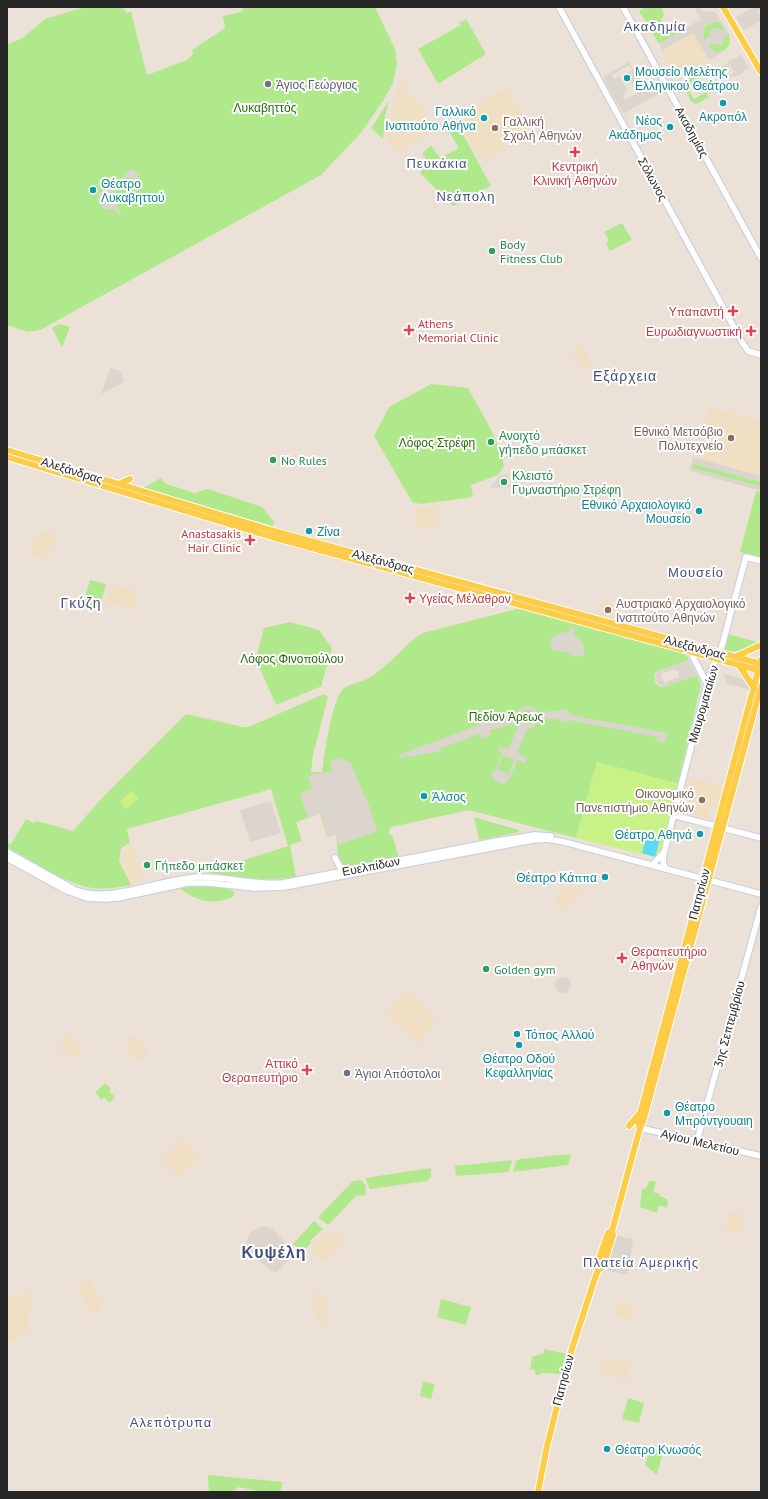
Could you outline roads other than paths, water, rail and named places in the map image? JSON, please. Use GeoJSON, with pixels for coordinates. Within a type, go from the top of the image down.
{"type":"FeatureCollection","features":[{"type":"Feature","properties":{"kind":"main road","name":"Σόλωνος"},"geometry":{"type":"LineString","coordinates":[[559,7],[721,305],[748,351],[761,355]]}},
{"type":"Feature","properties":{"kind":"main road","name":"Ακαδημίας"},"geometry":{"type":"LineString","coordinates":[[623,7],[761,258]]}},
{"type":"Feature","properties":{"kind":"main road"},"geometry":{"type":"LineString","coordinates":[[723,7],[761,72]]}},
{"type":"Feature","properties":{"kind":"main road","name":"Αλεξάνδρας"},"geometry":{"type":"LineString","coordinates":[[7,450],[283,534],[718,656],[739,665],[760,666]]}},
{"type":"Feature","properties":{"kind":"main road","name":"Αλεξάνδρας"},"geometry":{"type":"LineString","coordinates":[[7,457],[272,537],[690,650],[735,658],[760,666]]}},
{"type":"Feature","properties":{"kind":"main road"},"geometry":{"type":"LineString","coordinates":[[119,484],[130,479]]}},
{"type":"Feature","properties":{"kind":"main road","name":"Μαυροματαίων"},"geometry":{"type":"LineString","coordinates":[[665,868],[663,861],[664,853],[707,684],[718,656],[746,557],[761,562]]}},
{"type":"Feature","properties":{"kind":"main road"},"geometry":{"type":"LineString","coordinates":[[735,658],[761,645]]}},
{"type":"Feature","properties":{"kind":"main road"},"geometry":{"type":"LineString","coordinates":[[690,650],[707,684]]}},
{"type":"Feature","properties":{"kind":"main road"},"geometry":{"type":"LineString","coordinates":[[739,665],[754,688]]}},
{"type":"Feature","properties":{"kind":"main road","name":"Πατησίων"},"geometry":{"type":"LineString","coordinates":[[720,828],[760,666]]}},
{"type":"Feature","properties":{"kind":"main road","name":"Πατησίων"},"geometry":{"type":"LineString","coordinates":[[640,1128],[638,1122],[642,1107],[761,686]]}},
{"type":"Feature","properties":{"kind":"main road"},"geometry":{"type":"LineString","coordinates":[[673,815],[761,838]]}},
{"type":"Feature","properties":{"kind":"main road","name":"Ευελπίδων"},"geometry":{"type":"LineString","coordinates":[[105,896],[192,878],[274,884],[475,845],[538,835],[559,837],[634,859]]}},
{"type":"Feature","properties":{"kind":"main road","name":"Ευελπίδων"},"geometry":{"type":"LineString","coordinates":[[105,896],[118,898],[192,882],[255,888],[284,888],[451,855],[543,839],[556,840],[634,859]]}},
{"type":"Feature","properties":{"kind":"main road"},"geometry":{"type":"LineString","coordinates":[[7,852],[75,890],[105,896]]}},
{"type":"Feature","properties":{"kind":"main road"},"geometry":{"type":"LineString","coordinates":[[653,864],[664,853]]}},
{"type":"Feature","properties":{"kind":"main road"},"geometry":{"type":"LineString","coordinates":[[7,858],[67,891],[87,898],[105,896]]}},
{"type":"Feature","properties":{"kind":"main road"},"geometry":{"type":"LineString","coordinates":[[335,858],[340,867],[348,870]]}},
{"type":"Feature","properties":{"kind":"main road"},"geometry":{"type":"LineString","coordinates":[[634,859],[761,894]]}},
{"type":"Feature","properties":{"kind":"main road","name":"Πατησίων"},"geometry":{"type":"LineString","coordinates":[[538,1492],[547,1446],[570,1354],[598,1270],[597,1265],[608,1233],[612,1231],[640,1128],[643,1122],[706,879]]}},
{"type":"Feature","properties":{"kind":"main road","name":"3ης Σεπτεμβρίου"},"geometry":{"type":"LineString","coordinates":[[697,1141],[761,907]]}},
{"type":"Feature","properties":{"kind":"main road"},"geometry":{"type":"LineString","coordinates":[[629,1126],[637,1117],[642,1107]]}},
{"type":"Feature","properties":{"kind":"main road","name":"Αγίου Μελετίου"},"geometry":{"type":"LineString","coordinates":[[640,1128],[761,1156]]}},
{"type":"Feature","properties":{"kind":"water"},"geometry":{"type":"Polygon","coordinates":[[[647,835],[660,839],[655,857],[642,853],[647,835]]]}},
{"type":"Feature","properties":{"kind":"place","name":"Μουσείο Μελέτης Ελληνικού Θεάτρου"},"geometry":{"type":"Point","coordinates":[627,78]}},
{"type":"Feature","properties":{"kind":"place","name":"Άγιος Γεώργιος"},"geometry":{"type":"Point","coordinates":[268,84]}},
{"type":"Feature","properties":{"kind":"place","name":"Ακροπόλ"},"geometry":{"type":"Point","coordinates":[723,103]}},
{"type":"Feature","properties":{"kind":"place","name":"Γαλλικό Ινστιτούτο Αθήνα"},"geometry":{"type":"Point","coordinates":[484,118]}},
{"type":"Feature","properties":{"kind":"place","name":"Νέος Ακάδημος"},"geometry":{"type":"Point","coordinates":[670,127]}},
{"type":"Feature","properties":{"kind":"place","name":"Γαλλική Σχολή Αθηνών"},"geometry":{"type":"Point","coordinates":[495,128]}},
{"type":"Feature","properties":{"kind":"place","name":"Κεντρική Κλινική Αθηνών"},"geometry":{"type":"Point","coordinates":[575,152]}},
{"type":"Feature","properties":{"kind":"place","name":"Θέατρο Λυκαβηττού"},"geometry":{"type":"Point","coordinates":[93,190]}},
{"type":"Feature","properties":{"kind":"place","name":"Body Fitness Club"},"geometry":{"type":"Point","coordinates":[492,251]}},
{"type":"Feature","properties":{"kind":"place","name":"Υπαπαντή"},"geometry":{"type":"Point","coordinates":[733,311]}},
{"type":"Feature","properties":{"kind":"place","name":"Athens Memorial Clinic"},"geometry":{"type":"Point","coordinates":[409,330]}},
{"type":"Feature","properties":{"kind":"place","name":"Ευρωδιαγνωστική"},"geometry":{"type":"Point","coordinates":[751,331]}},
{"type":"Feature","properties":{"kind":"place","name":"Εθνικό Μετσόβιο Πολυτεχνείο"},"geometry":{"type":"Point","coordinates":[731,438]}},
{"type":"Feature","properties":{"kind":"place","name":"Ανοιχτό γήπεδο μπάσκετ"},"geometry":{"type":"Point","coordinates":[491,442]}},
{"type":"Feature","properties":{"kind":"place","name":"No Rules"},"geometry":{"type":"Point","coordinates":[273,460]}},
{"type":"Feature","properties":{"kind":"place","name":"Κλειστό Γυμναστήριο Στρέφη"},"geometry":{"type":"Point","coordinates":[504,482]}},
{"type":"Feature","properties":{"kind":"place","name":"Εθνικό Αρχαιολογικό Μουσείο"},"geometry":{"type":"Point","coordinates":[699,511]}},
{"type":"Feature","properties":{"kind":"place","name":"Ζίνα"},"geometry":{"type":"Point","coordinates":[309,531]}},
{"type":"Feature","properties":{"kind":"place","name":"Anastasakis Hair Clinic"},"geometry":{"type":"Point","coordinates":[250,540]}},
{"type":"Feature","properties":{"kind":"place","name":"Υγείας Μέλαθρον"},"geometry":{"type":"Point","coordinates":[410,598]}},
{"type":"Feature","properties":{"kind":"place","name":"Αυστριακό Αρχαιολογικό Ινστιτούτο Αθηνών"},"geometry":{"type":"Point","coordinates":[608,610]}},
{"type":"Feature","properties":{"kind":"place","name":"Άλσος"},"geometry":{"type":"Point","coordinates":[424,796]}},
{"type":"Feature","properties":{"kind":"place","name":"Οικονομικό Πανεπιστήμιο Αθηνών"},"geometry":{"type":"Point","coordinates":[702,800]}},
{"type":"Feature","properties":{"kind":"place","name":"Θέατρο Αθηνά"},"geometry":{"type":"Point","coordinates":[700,834]}},
{"type":"Feature","properties":{"kind":"place","name":"Γήπεδο μπάσκετ"},"geometry":{"type":"Point","coordinates":[147,865]}},
{"type":"Feature","properties":{"kind":"place","name":"Θέατρο Κάππα"},"geometry":{"type":"Point","coordinates":[605,877]}},
{"type":"Feature","properties":{"kind":"place","name":"Θεραπευτήριο Αθηνών"},"geometry":{"type":"Point","coordinates":[622,958]}},
{"type":"Feature","properties":{"kind":"place","name":"Golden gym"},"geometry":{"type":"Point","coordinates":[486,969]}},
{"type":"Feature","properties":{"kind":"place","name":"Τόπος Αλλού"},"geometry":{"type":"Point","coordinates":[517,1034]}},
{"type":"Feature","properties":{"kind":"place","name":"Θέατρο Οδού Κεφαλληνίας"},"geometry":{"type":"Point","coordinates":[519,1045]}},
{"type":"Feature","properties":{"kind":"place","name":"Αττικό Θεραπευτήριο"},"geometry":{"type":"Point","coordinates":[307,1070]}},
{"type":"Feature","properties":{"kind":"place","name":"Άγιοι Απόστολοι"},"geometry":{"type":"Point","coordinates":[347,1073]}},
{"type":"Feature","properties":{"kind":"place","name":"Θέατρο Μπρόντγουαιη"},"geometry":{"type":"Point","coordinates":[667,1113]}},
{"type":"Feature","properties":{"kind":"place","name":"Θέατρο Κνωσός"},"geometry":{"type":"Point","coordinates":[607,1449]}},
{"type":"Feature","properties":{"kind":"district","name":"Ακαδημία"},"geometry":{"type":"Point","coordinates":[655,26]}},
{"type":"Feature","properties":{"kind":"district","name":"Πευκάκια"},"geometry":{"type":"Point","coordinates":[437,163]}},
{"type":"Feature","properties":{"kind":"district","name":"Νεάπολη"},"geometry":{"type":"Point","coordinates":[466,196]}},
{"type":"Feature","properties":{"kind":"district","name":"Εξάρχεια"},"geometry":{"type":"Point","coordinates":[625,376]}},
{"type":"Feature","properties":{"kind":"district","name":"Μουσείο"},"geometry":{"type":"Point","coordinates":[696,572]}},
{"type":"Feature","properties":{"kind":"district","name":"Γκύζη"},"geometry":{"type":"Point","coordinates":[81,603]}},
{"type":"Feature","properties":{"kind":"district","name":"Κυψέλη"},"geometry":{"type":"Point","coordinates":[274,1252]}},
{"type":"Feature","properties":{"kind":"district","name":"Πλατεία Αμερικής"},"geometry":{"type":"Point","coordinates":[641,1262]}},
{"type":"Feature","properties":{"kind":"district","name":"Αλεπότρυπα"},"geometry":{"type":"Point","coordinates":[171,1422]}},
{"type":"Feature","properties":{"kind":"park label","name":"Λυκαβηττός"},"geometry":{"type":"Point","coordinates":[265,107]}},
{"type":"Feature","properties":{"kind":"park label","name":"Λόφος Στρέφη"},"geometry":{"type":"Point","coordinates":[437,442]}},
{"type":"Feature","properties":{"kind":"park label","name":"Λόφος Φινοπούλου"},"geometry":{"type":"Point","coordinates":[292,658]}},
{"type":"Feature","properties":{"kind":"park label","name":"Πεδίον Άρεως"},"geometry":{"type":"Point","coordinates":[506,716]}}]}
